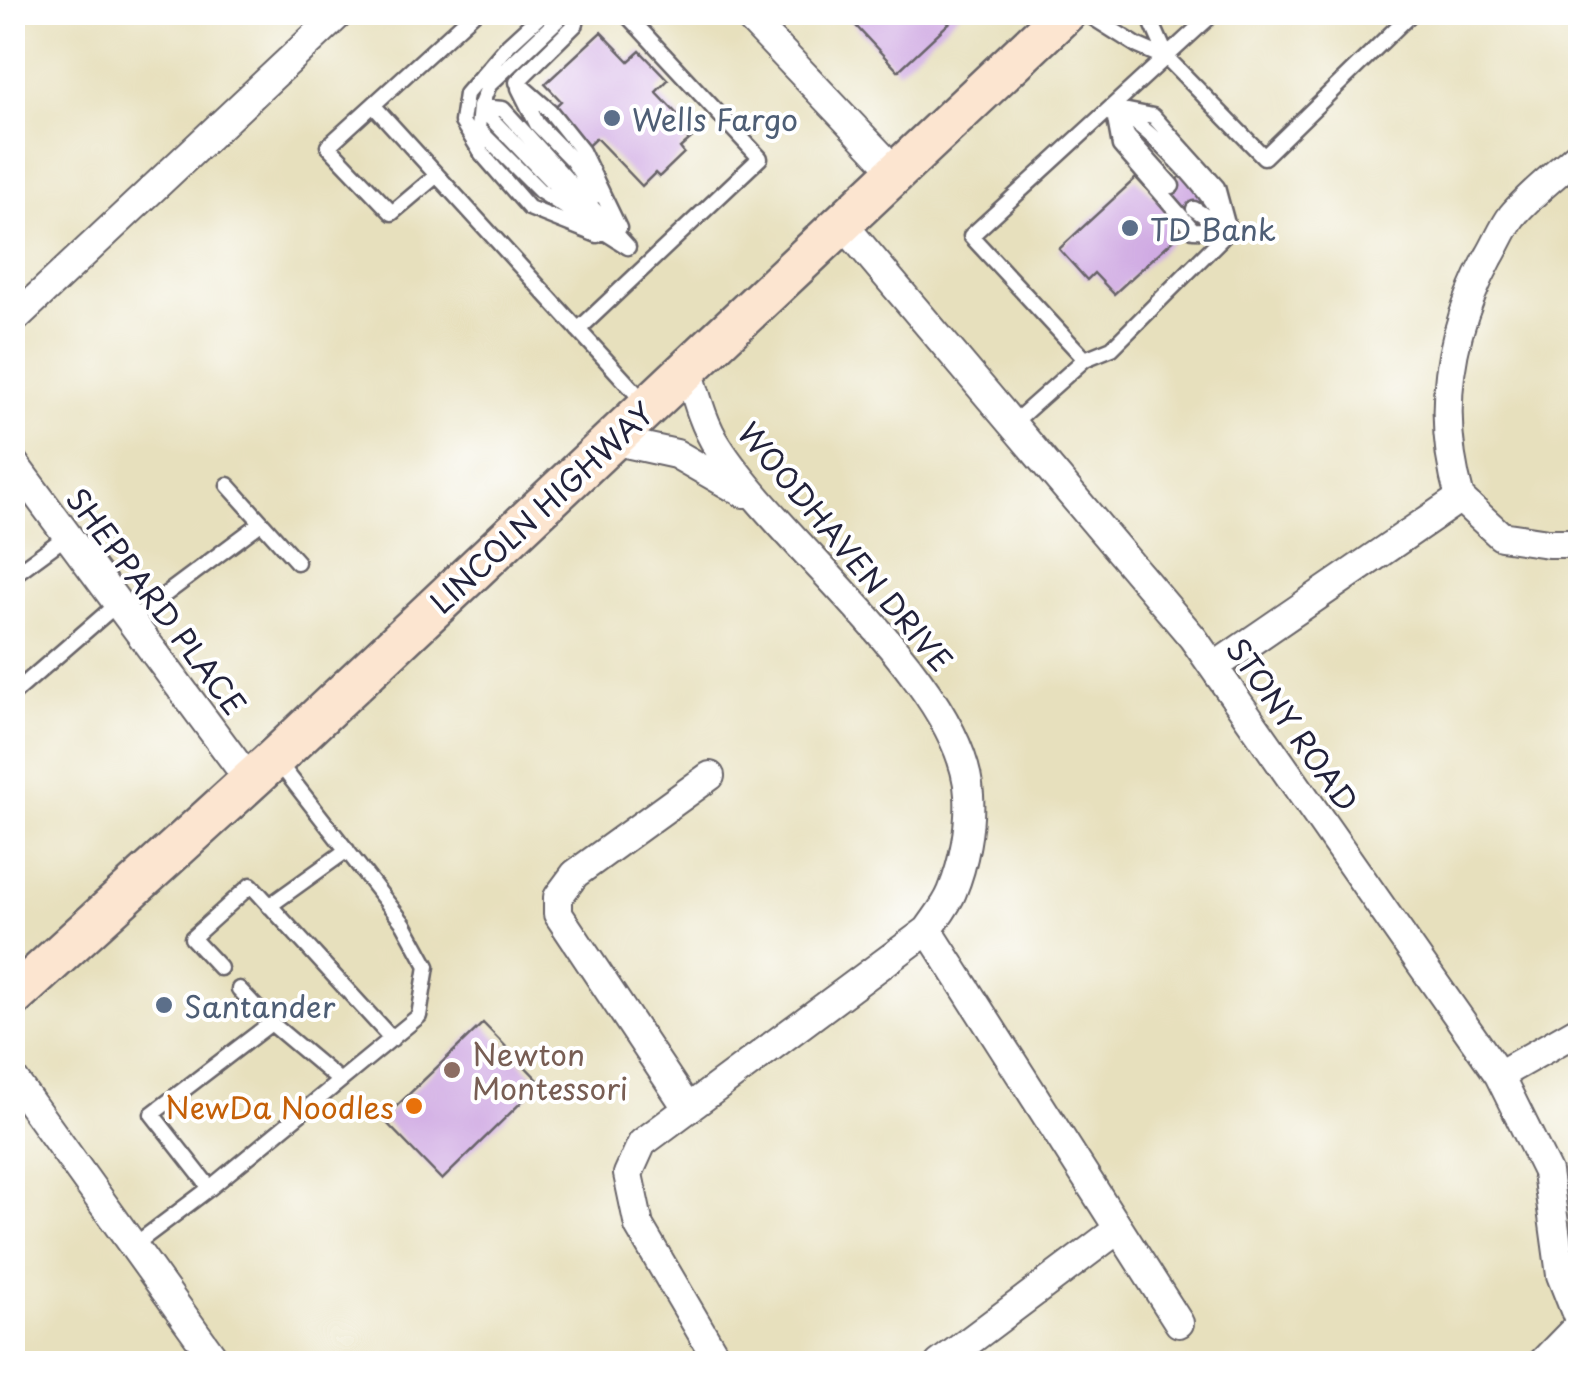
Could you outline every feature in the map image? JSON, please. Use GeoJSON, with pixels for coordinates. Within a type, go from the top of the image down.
{"type":"FeatureCollection","features":[{"type":"Feature","properties":{"kind":"main road","name":"LINCOLN HIGHWAY"},"geometry":{"type":"LineString","coordinates":[[12,998],[688,370],[1049,22]]}},
{"type":"Feature","properties":{"kind":"street"},"geometry":{"type":"LineString","coordinates":[[12,320],[340,12]]}},
{"type":"Feature","properties":{"kind":"street"},"geometry":{"type":"LineString","coordinates":[[744,12],[896,172]]}},
{"type":"Feature","properties":{"kind":"street"},"geometry":{"type":"LineString","coordinates":[[1580,153],[1512,217],[1472,290],[1454,340],[1447,416],[1460,498],[1501,536],[1548,544],[1580,543]]}},
{"type":"Feature","properties":{"kind":"street","name":"STONY ROAD"},"geometry":{"type":"LineString","coordinates":[[843,224],[1214,667],[1499,1076],[1547,1172],[1561,1275],[1580,1323]]}},
{"type":"Feature","properties":{"kind":"street","name":"WOODHAVEN DRIVE"},"geometry":{"type":"LineString","coordinates":[[688,370],[702,416],[718,448],[918,679],[956,741],[970,792],[966,841],[952,893],[928,930],[642,1143],[628,1174],[639,1226],[720,1364]]}},
{"type":"Feature","properties":{"kind":"street"},"geometry":{"type":"LineString","coordinates":[[612,440],[676,454],[763,504]]}},
{"type":"Feature","properties":{"kind":"street","name":"SHEPPARD PLACE"},"geometry":{"type":"LineString","coordinates":[[13,462],[124,612],[262,769]]}},
{"type":"Feature","properties":{"kind":"street"},"geometry":{"type":"LineString","coordinates":[[1214,667],[1460,498]]}},
{"type":"Feature","properties":{"kind":"street"},"geometry":{"type":"LineString","coordinates":[[688,1109],[558,914],[558,897],[575,874],[710,776]]}},
{"type":"Feature","properties":{"kind":"street"},"geometry":{"type":"LineString","coordinates":[[928,930],[1179,1323]]}},
{"type":"Feature","properties":{"kind":"street"},"geometry":{"type":"LineString","coordinates":[[1499,1076],[1580,1029]]}},
{"type":"Feature","properties":{"kind":"street"},"geometry":{"type":"LineString","coordinates":[[12,1077],[218,1364]]}},
{"type":"Feature","properties":{"kind":"street"},"geometry":{"type":"LineString","coordinates":[[939,1364],[1117,1230]]}},
{"type":"Feature","properties":{"kind":"street"},"geometry":{"type":"LineString","coordinates":[[1541,1364],[1580,1323]]}},
{"type":"Feature","properties":{"kind":"lane"},"geometry":{"type":"LineString","coordinates":[[437,175],[392,214],[328,146],[475,12]]}},
{"type":"Feature","properties":{"kind":"lane"},"geometry":{"type":"LineString","coordinates":[[544,12],[508,45],[466,94],[462,122],[482,154],[529,208],[628,247]]}},
{"type":"Feature","properties":{"kind":"lane"},"geometry":{"type":"LineString","coordinates":[[566,12],[488,85],[480,107],[550,180],[646,266]]}},
{"type":"Feature","properties":{"kind":"lane"},"geometry":{"type":"LineString","coordinates":[[577,12],[576,24],[516,82],[550,111],[582,151],[628,247]]}},
{"type":"Feature","properties":{"kind":"lane"},"geometry":{"type":"LineString","coordinates":[[578,330],[760,158],[624,12]]}},
{"type":"Feature","properties":{"kind":"lane"},"geometry":{"type":"LineString","coordinates":[[1084,12],[1138,46],[1168,58]]}},
{"type":"Feature","properties":{"kind":"lane"},"geometry":{"type":"LineString","coordinates":[[1148,12],[1168,58],[1264,157],[1413,12]]}},
{"type":"Feature","properties":{"kind":"lane"},"geometry":{"type":"LineString","coordinates":[[1085,358],[971,236],[1216,12]]}},
{"type":"Feature","properties":{"kind":"lane"},"geometry":{"type":"LineString","coordinates":[[374,105],[648,406]]}},
{"type":"Feature","properties":{"kind":"lane"},"geometry":{"type":"LineString","coordinates":[[1113,108],[1128,137],[1172,186]]}},
{"type":"Feature","properties":{"kind":"lane"},"geometry":{"type":"LineString","coordinates":[[1113,108],[1120,146],[1192,230],[1229,231]]}},
{"type":"Feature","properties":{"kind":"lane"},"geometry":{"type":"LineString","coordinates":[[1113,108],[1143,127],[1208,196],[1229,231]]}},
{"type":"Feature","properties":{"kind":"lane"},"geometry":{"type":"LineString","coordinates":[[1194,209],[1229,231]]}},
{"type":"Feature","properties":{"kind":"lane"},"geometry":{"type":"LineString","coordinates":[[1012,424],[1085,358],[1112,348],[1229,231]]}},
{"type":"Feature","properties":{"kind":"lane"},"geometry":{"type":"LineString","coordinates":[[228,485],[296,562]]}},
{"type":"Feature","properties":{"kind":"lane"},"geometry":{"type":"LineString","coordinates":[[12,695],[124,612],[261,523]]}},
{"type":"Feature","properties":{"kind":"lane"},"geometry":{"type":"LineString","coordinates":[[12,576],[68,535]]}},
{"type":"Feature","properties":{"kind":"lane"},"geometry":{"type":"LineString","coordinates":[[132,1246],[210,1188],[419,1016],[428,966],[404,924],[347,850],[262,769]]}},
{"type":"Feature","properties":{"kind":"lane"},"geometry":{"type":"LineString","coordinates":[[269,906],[347,850]]}},
{"type":"Feature","properties":{"kind":"lane"},"geometry":{"type":"LineString","coordinates":[[220,968],[192,938],[251,886],[392,1039]]}},
{"type":"Feature","properties":{"kind":"lane"},"geometry":{"type":"LineString","coordinates":[[240,989],[271,1023],[340,1081]]}},
{"type":"Feature","properties":{"kind":"lane"},"geometry":{"type":"LineString","coordinates":[[210,1188],[152,1114],[271,1023]]}},
{"type":"Feature","properties":{"kind":"building"},"geometry":{"type":"Polygon","coordinates":[[[843,12],[961,12],[898,71],[843,12]]]}},
{"type":"Feature","properties":{"kind":"building","name":"Wells Fargo"},"geometry":{"type":"Polygon","coordinates":[[[601,32],[629,61],[640,51],[668,80],[656,92],[696,134],[680,148],[684,153],[659,177],[655,173],[642,186],[596,138],[536,195],[501,159],[561,101],[545,84],[601,32]]]}},
{"type":"Feature","properties":{"kind":"building","name":"TD Bank"},"geometry":{"type":"Polygon","coordinates":[[[1198,160],[1220,184],[1176,224],[1182,232],[1114,294],[1094,273],[1087,280],[1059,249],[1136,178],[1156,199],[1198,160]]]}},
{"type":"Feature","properties":{"kind":"building"},"geometry":{"type":"Polygon","coordinates":[[[483,1023],[541,1083],[442,1180],[383,1119],[483,1023]]]}},
{"type":"Feature","properties":{"kind":"place","name":"Wells Fargo"},"geometry":{"type":"Point","coordinates":[612,118]}},
{"type":"Feature","properties":{"kind":"place","name":"TD Bank"},"geometry":{"type":"Point","coordinates":[1130,228]}},
{"type":"Feature","properties":{"kind":"place","name":"Santander"},"geometry":{"type":"Point","coordinates":[164,1005]}},
{"type":"Feature","properties":{"kind":"place","name":"Newton Montessori"},"geometry":{"type":"Point","coordinates":[452,1070]}},
{"type":"Feature","properties":{"kind":"place","name":"NewDa Noodles"},"geometry":{"type":"Point","coordinates":[414,1106]}}]}
